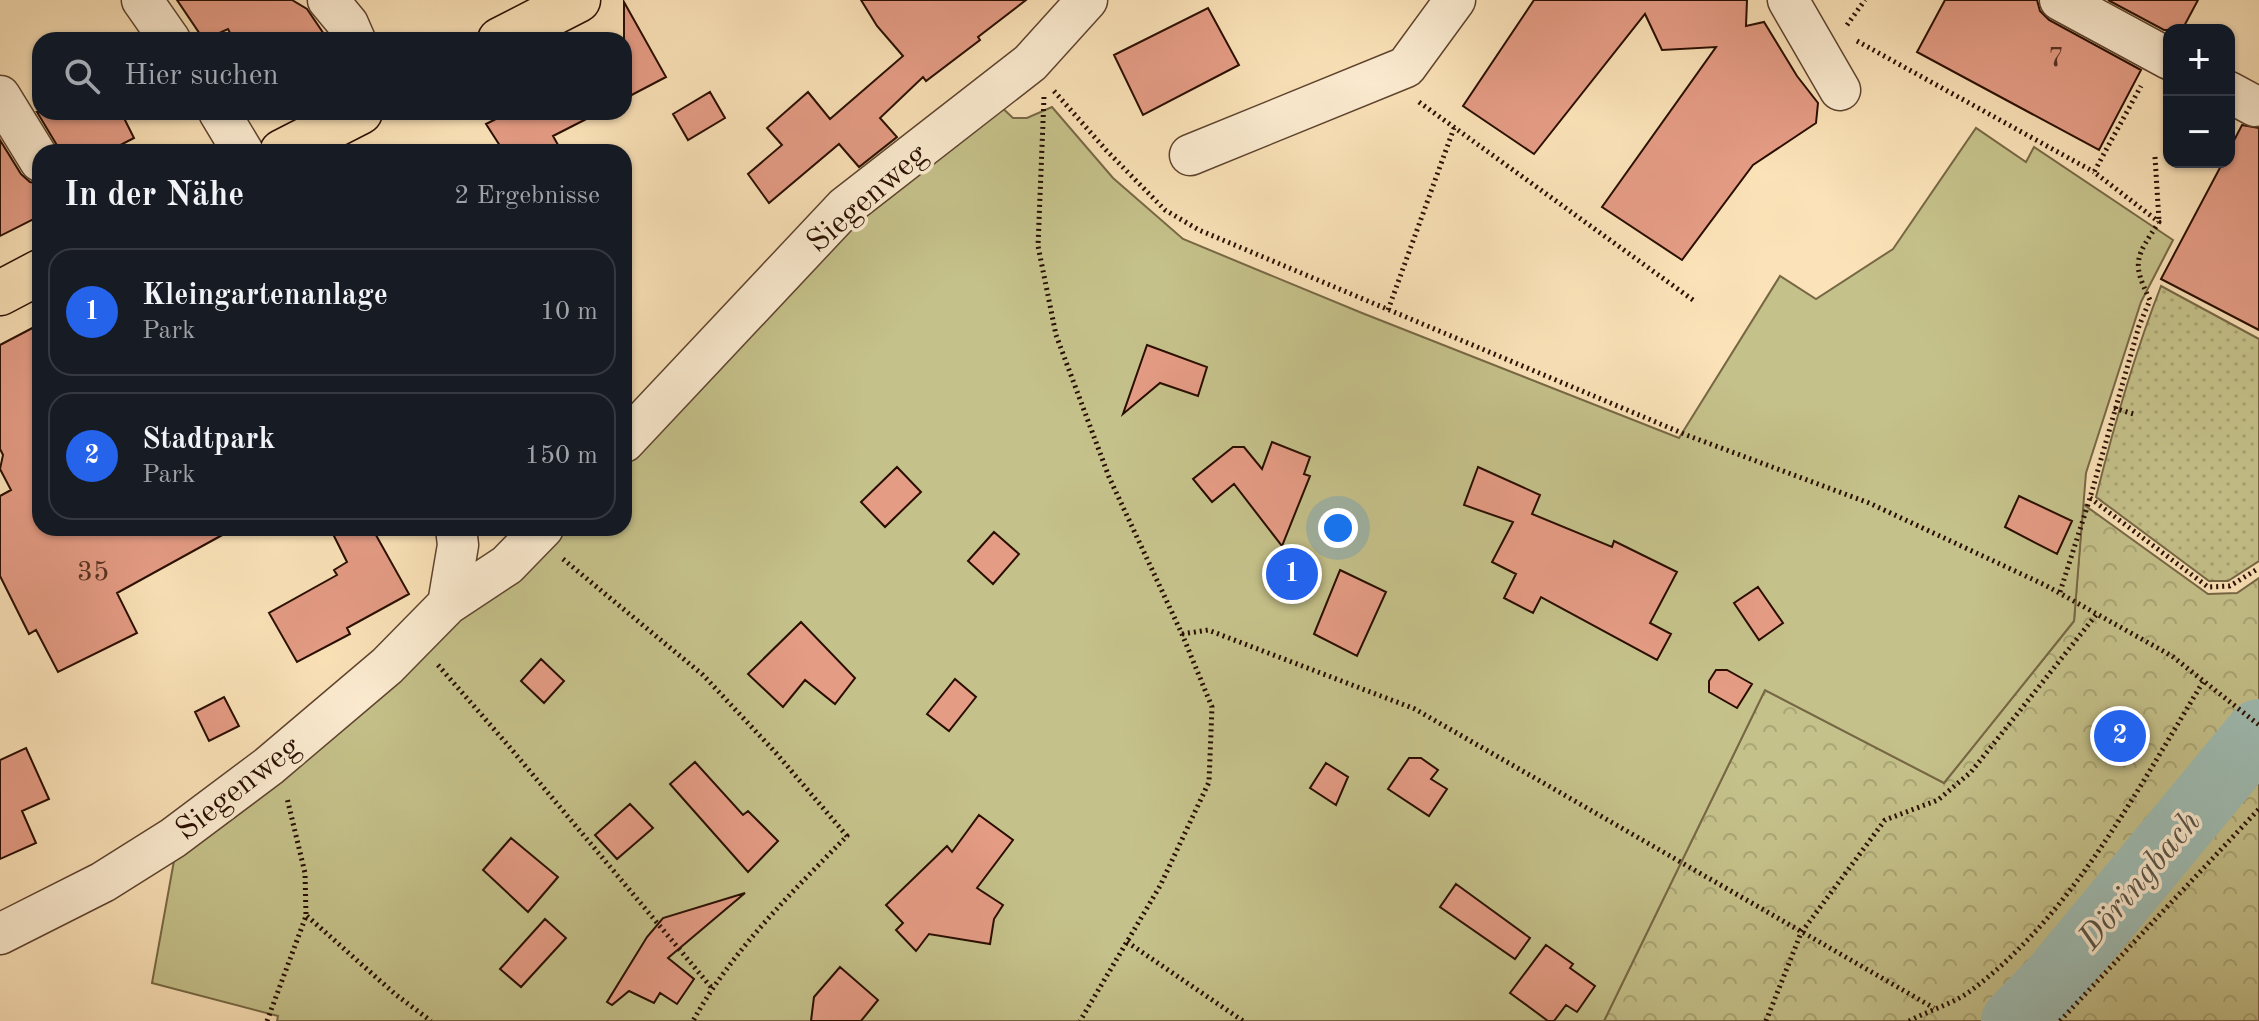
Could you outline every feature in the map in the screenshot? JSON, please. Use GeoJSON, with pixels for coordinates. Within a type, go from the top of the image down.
{"type":"FeatureCollection","features":[{"type":"Feature","properties":{"kind":"main road"},"geometry":{"type":"LineString","coordinates":[[516,32],[578,0]]}},
{"type":"Feature","properties":{"kind":"main road"},"geometry":{"type":"LineString","coordinates":[[300,144],[345,120]]}},
{"type":"Feature","properties":{"kind":"main road"},"geometry":{"type":"LineString","coordinates":[[0,293],[32,276]]}},
{"type":"Feature","properties":{"kind":"street"},"geometry":{"type":"LineString","coordinates":[[142,0],[164,32]]}},
{"type":"Feature","properties":{"kind":"street"},"geometry":{"type":"LineString","coordinates":[[328,0],[352,32]]}},
{"type":"Feature","properties":{"kind":"street","name":"Siegenweg"},"geometry":{"type":"LineString","coordinates":[[632,433],[845,207],[1030,63],[1087,0]]}},
{"type":"Feature","properties":{"kind":"street"},"geometry":{"type":"LineString","coordinates":[[1190,155],[1406,67],[1455,0]]}},
{"type":"Feature","properties":{"kind":"street"},"geometry":{"type":"LineString","coordinates":[[1788,0],[1840,90]]}},
{"type":"Feature","properties":{"kind":"street"},"geometry":{"type":"LineString","coordinates":[[2060,0],[2163,56]]}},
{"type":"Feature","properties":{"kind":"street"},"geometry":{"type":"LineString","coordinates":[[0,96],[32,148]]}},
{"type":"Feature","properties":{"kind":"street"},"geometry":{"type":"LineString","coordinates":[[224,120],[238,144]]}},
{"type":"Feature","properties":{"kind":"street"},"geometry":{"type":"LineString","coordinates":[[448,604],[457,536]]}},
{"type":"Feature","properties":{"kind":"street","name":"Siegenweg"},"geometry":{"type":"LineString","coordinates":[[0,934],[103,882],[173,838],[269,766],[415,639],[448,604],[507,565],[535,536]]}},
{"type":"Feature","properties":{"kind":"path"},"geometry":{"type":"LineString","coordinates":[[1855,40],[2094,172],[2159,222]]}},
{"type":"Feature","properties":{"kind":"path"},"geometry":{"type":"LineString","coordinates":[[2094,172],[2163,59]]}},
{"type":"Feature","properties":{"kind":"path"},"geometry":{"type":"LineString","coordinates":[[1030,63],[1106,150],[1165,210],[1199,230],[1689,436],[1869,503],[2060,592],[2172,656],[2259,725]]}},
{"type":"Feature","properties":{"kind":"path"},"geometry":{"type":"LineString","coordinates":[[1030,63],[1046,101],[1038,246],[1056,335],[1109,477],[1182,634],[1212,707],[1209,782],[1160,886],[1080,1021]]}},
{"type":"Feature","properties":{"kind":"path"},"geometry":{"type":"LineString","coordinates":[[1410,95],[1693,300]]}},
{"type":"Feature","properties":{"kind":"path"},"geometry":{"type":"LineString","coordinates":[[1388,310],[1454,128]]}},
{"type":"Feature","properties":{"kind":"path"},"geometry":{"type":"LineString","coordinates":[[2060,592],[2139,326],[2150,300],[2136,273],[2142,248],[2159,222],[2155,157]]}},
{"type":"Feature","properties":{"kind":"path"},"geometry":{"type":"LineString","coordinates":[[2114,408],[2137,415]]}},
{"type":"Feature","properties":{"kind":"path"},"geometry":{"type":"LineString","coordinates":[[2090,498],[2208,587],[2230,586],[2259,568]]}},
{"type":"Feature","properties":{"kind":"path"},"geometry":{"type":"LineString","coordinates":[[544,536],[703,675],[776,753],[847,836],[799,885],[711,987],[693,1021]]}},
{"type":"Feature","properties":{"kind":"path"},"geometry":{"type":"LineString","coordinates":[[1766,1021],[1801,933],[1885,820],[1938,800],[1971,772],[2096,615]]}},
{"type":"Feature","properties":{"kind":"path"},"geometry":{"type":"LineString","coordinates":[[1182,634],[1208,630],[1415,709],[1934,1008]]}},
{"type":"Feature","properties":{"kind":"path"},"geometry":{"type":"LineString","coordinates":[[415,639],[711,987]]}},
{"type":"Feature","properties":{"kind":"path"},"geometry":{"type":"LineString","coordinates":[[1909,1021],[1966,994],[2012,956],[2053,913],[2124,812],[2203,682]]}},
{"type":"Feature","properties":{"kind":"path"},"geometry":{"type":"LineString","coordinates":[[267,1021],[306,916],[305,873],[285,791],[269,766]]}},
{"type":"Feature","properties":{"kind":"path"},"geometry":{"type":"LineString","coordinates":[[2060,1021],[2259,809]]}},
{"type":"Feature","properties":{"kind":"path"},"geometry":{"type":"LineString","coordinates":[[306,916],[395,994],[431,1021]]}},
{"type":"Feature","properties":{"kind":"path"},"geometry":{"type":"LineString","coordinates":[[1127,942],[1243,1021]]}},
{"type":"Feature","properties":{"kind":"green space"},"geometry":{"type":"Polygon","coordinates":[[[996,102],[1013,118],[1027,118],[1052,107],[1113,178],[1183,239],[1679,438],[1780,276],[1816,299],[1893,249],[1976,128],[2026,162],[2034,147],[2173,240],[2141,302],[2086,473],[2074,621],[1944,783],[1765,690],[1604,1021],[277,1021],[278,1016],[152,983],[175,855],[548,536],[632,536],[632,452],[859,213],[996,102]]]}},
{"type":"Feature","properties":{"kind":"green space"},"geometry":{"type":"Polygon","coordinates":[[[2161,286],[2259,339],[2259,561],[2228,581],[2209,581],[2096,497],[2125,390],[2161,286]]]}},
{"type":"Feature","properties":{"kind":"green space"},"geometry":{"type":"Polygon","coordinates":[[[2083,504],[2208,594],[2237,593],[2259,578],[2259,1021],[1604,1021],[1765,690],[1944,783],[2074,621],[2083,504]]]}},
{"type":"Feature","properties":{"kind":"building"},"geometry":{"type":"Polygon","coordinates":[[[177,0],[292,0],[307,9],[323,32],[230,32],[228,29],[199,32],[177,0]]]}},
{"type":"Feature","properties":{"kind":"building"},"geometry":{"type":"Polygon","coordinates":[[[861,0],[1026,0],[926,81],[923,77],[880,118],[897,137],[859,167],[839,144],[769,203],[748,174],[782,145],[767,128],[808,92],[830,119],[903,56],[877,26],[861,0]]]}},
{"type":"Feature","properties":{"kind":"building"},"geometry":{"type":"Polygon","coordinates":[[[1534,0],[1747,0],[1746,26],[1764,22],[1797,76],[1818,103],[1816,123],[1753,165],[1682,260],[1602,207],[1716,47],[1662,50],[1645,14],[1534,154],[1463,106],[1534,0]]]}},
{"type":"Feature","properties":{"kind":"building"},"geometry":{"type":"Polygon","coordinates":[[[1945,0],[2037,0],[2040,11],[2049,20],[2141,70],[2099,150],[1917,52],[1945,0]]]}},
{"type":"Feature","properties":{"kind":"building"},"geometry":{"type":"Polygon","coordinates":[[[2108,0],[2198,0],[2185,24],[2163,24],[2163,29],[2108,0]]]}},
{"type":"Feature","properties":{"kind":"building"},"geometry":{"type":"Polygon","coordinates":[[[624,2],[666,77],[632,95],[632,32],[624,32],[624,2]]]}},
{"type":"Feature","properties":{"kind":"building"},"geometry":{"type":"Polygon","coordinates":[[[1208,8],[1239,65],[1143,115],[1114,55],[1208,8]]]}},
{"type":"Feature","properties":{"kind":"building"},"geometry":{"type":"Polygon","coordinates":[[[710,92],[725,118],[688,140],[673,114],[710,92]]]}},
{"type":"Feature","properties":{"kind":"building"},"geometry":{"type":"Polygon","coordinates":[[[42,120],[125,120],[134,138],[122,144],[56,144],[42,120]]]}},
{"type":"Feature","properties":{"kind":"building"},"geometry":{"type":"Polygon","coordinates":[[[494,120],[584,120],[553,136],[558,144],[499,144],[486,124],[494,120]]]}},
{"type":"Feature","properties":{"kind":"building"},"geometry":{"type":"Polygon","coordinates":[[[2242,125],[2259,128],[2259,330],[2161,279],[2220,168],[2235,168],[2235,138],[2242,125]]]}},
{"type":"Feature","properties":{"kind":"building"},"geometry":{"type":"Polygon","coordinates":[[[0,140],[21,174],[32,182],[32,220],[0,236],[0,140]]]}},
{"type":"Feature","properties":{"kind":"building"},"geometry":{"type":"Polygon","coordinates":[[[32,328],[32,536],[220,536],[117,593],[137,633],[58,672],[36,630],[29,634],[0,576],[0,496],[11,490],[0,469],[3,455],[0,449],[0,345],[32,328]]]}},
{"type":"Feature","properties":{"kind":"building"},"geometry":{"type":"Polygon","coordinates":[[[1147,345],[1207,367],[1198,396],[1160,383],[1123,414],[1147,345]]]}},
{"type":"Feature","properties":{"kind":"building"},"geometry":{"type":"Polygon","coordinates":[[[1272,442],[1310,457],[1304,474],[1310,476],[1282,546],[1234,484],[1212,502],[1193,479],[1233,447],[1244,447],[1262,469],[1272,442]]]}},
{"type":"Feature","properties":{"kind":"building"},"geometry":{"type":"Polygon","coordinates":[[[897,467],[921,492],[885,527],[861,502],[897,467]]]}},
{"type":"Feature","properties":{"kind":"building"},"geometry":{"type":"Polygon","coordinates":[[[1478,467],[1540,495],[1532,514],[1612,547],[1614,541],[1677,572],[1650,623],[1671,634],[1657,660],[1541,597],[1533,613],[1504,598],[1516,574],[1492,562],[1513,522],[1464,505],[1478,467]]]}},
{"type":"Feature","properties":{"kind":"building"},"geometry":{"type":"Polygon","coordinates":[[[2019,496],[2072,521],[2057,554],[2005,527],[2019,496]]]}},
{"type":"Feature","properties":{"kind":"building"},"geometry":{"type":"Polygon","coordinates":[[[994,532],[1019,554],[993,584],[968,561],[994,532]]]}},
{"type":"Feature","properties":{"kind":"building"},"geometry":{"type":"Polygon","coordinates":[[[334,536],[376,536],[409,594],[347,628],[350,634],[297,662],[269,613],[337,575],[334,570],[347,562],[334,536]]]}},
{"type":"Feature","properties":{"kind":"building"},"geometry":{"type":"Polygon","coordinates":[[[1340,570],[1386,592],[1357,656],[1314,634],[1340,570]]]}},
{"type":"Feature","properties":{"kind":"building"},"geometry":{"type":"Polygon","coordinates":[[[1758,587],[1783,623],[1759,640],[1734,603],[1758,587]]]}},
{"type":"Feature","properties":{"kind":"building"},"geometry":{"type":"Polygon","coordinates":[[[801,622],[855,678],[835,704],[805,680],[783,707],[748,674],[801,622]]]}},
{"type":"Feature","properties":{"kind":"building"},"geometry":{"type":"Polygon","coordinates":[[[541,659],[564,681],[544,703],[521,681],[541,659]]]}},
{"type":"Feature","properties":{"kind":"building"},"geometry":{"type":"Polygon","coordinates":[[[1716,670],[1727,670],[1752,684],[1737,708],[1709,692],[1709,681],[1716,670]]]}},
{"type":"Feature","properties":{"kind":"building"},"geometry":{"type":"Polygon","coordinates":[[[955,679],[976,697],[949,731],[927,714],[955,679]]]}},
{"type":"Feature","properties":{"kind":"building"},"geometry":{"type":"Polygon","coordinates":[[[224,697],[239,726],[209,741],[195,712],[224,697]]]}},
{"type":"Feature","properties":{"kind":"building"},"geometry":{"type":"Polygon","coordinates":[[[26,748],[49,799],[22,811],[36,843],[0,859],[0,760],[26,748]]]}},
{"type":"Feature","properties":{"kind":"building"},"geometry":{"type":"Polygon","coordinates":[[[1409,758],[1421,758],[1438,770],[1431,779],[1447,789],[1429,816],[1388,789],[1409,758]]]}},
{"type":"Feature","properties":{"kind":"building"},"geometry":{"type":"Polygon","coordinates":[[[695,762],[743,815],[748,811],[778,841],[748,872],[670,784],[695,762]]]}},
{"type":"Feature","properties":{"kind":"building"},"geometry":{"type":"Polygon","coordinates":[[[1326,763],[1348,777],[1336,805],[1310,788],[1326,763]]]}},
{"type":"Feature","properties":{"kind":"building"},"geometry":{"type":"Polygon","coordinates":[[[630,804],[653,828],[617,859],[595,835],[630,804]]]}},
{"type":"Feature","properties":{"kind":"building"},"geometry":{"type":"Polygon","coordinates":[[[979,815],[1013,840],[977,888],[1003,905],[994,919],[990,944],[929,934],[916,951],[896,930],[903,923],[886,905],[947,846],[952,852],[979,815]]]}},
{"type":"Feature","properties":{"kind":"building"},"geometry":{"type":"Polygon","coordinates":[[[511,838],[558,877],[528,912],[483,870],[511,838]]]}},
{"type":"Feature","properties":{"kind":"building"},"geometry":{"type":"Polygon","coordinates":[[[1456,884],[1530,938],[1515,959],[1440,907],[1456,884]]]}},
{"type":"Feature","properties":{"kind":"building"},"geometry":{"type":"Polygon","coordinates":[[[745,893],[668,958],[694,979],[677,1004],[660,993],[654,1003],[629,991],[612,1005],[607,1002],[647,937],[663,918],[745,893]]]}},
{"type":"Feature","properties":{"kind":"building"},"geometry":{"type":"Polygon","coordinates":[[[545,919],[566,938],[521,987],[500,969],[545,919]]]}},
{"type":"Feature","properties":{"kind":"building"},"geometry":{"type":"Polygon","coordinates":[[[1546,945],[1573,964],[1570,968],[1595,986],[1577,1012],[1566,1005],[1554,1021],[1548,1021],[1510,993],[1546,945]]]}},
{"type":"Feature","properties":{"kind":"building"},"geometry":{"type":"Polygon","coordinates":[[[840,967],[878,1000],[861,1021],[811,1021],[814,997],[840,967]]]}},
{"type":"Feature","properties":{"kind":"waterway","name":"Döringbach"},"geometry":{"type":"LineString","coordinates":[[2014,1021],[2054,980],[2259,732]]}},
{"type":"Feature","properties":{"kind":"place","name":"Kleingartenanlage"},"geometry":{"type":"Point","coordinates":[1292,574]}},
{"type":"Feature","properties":{"kind":"place","name":"Stadtpark"},"geometry":{"type":"Point","coordinates":[2120,736]}}]}
